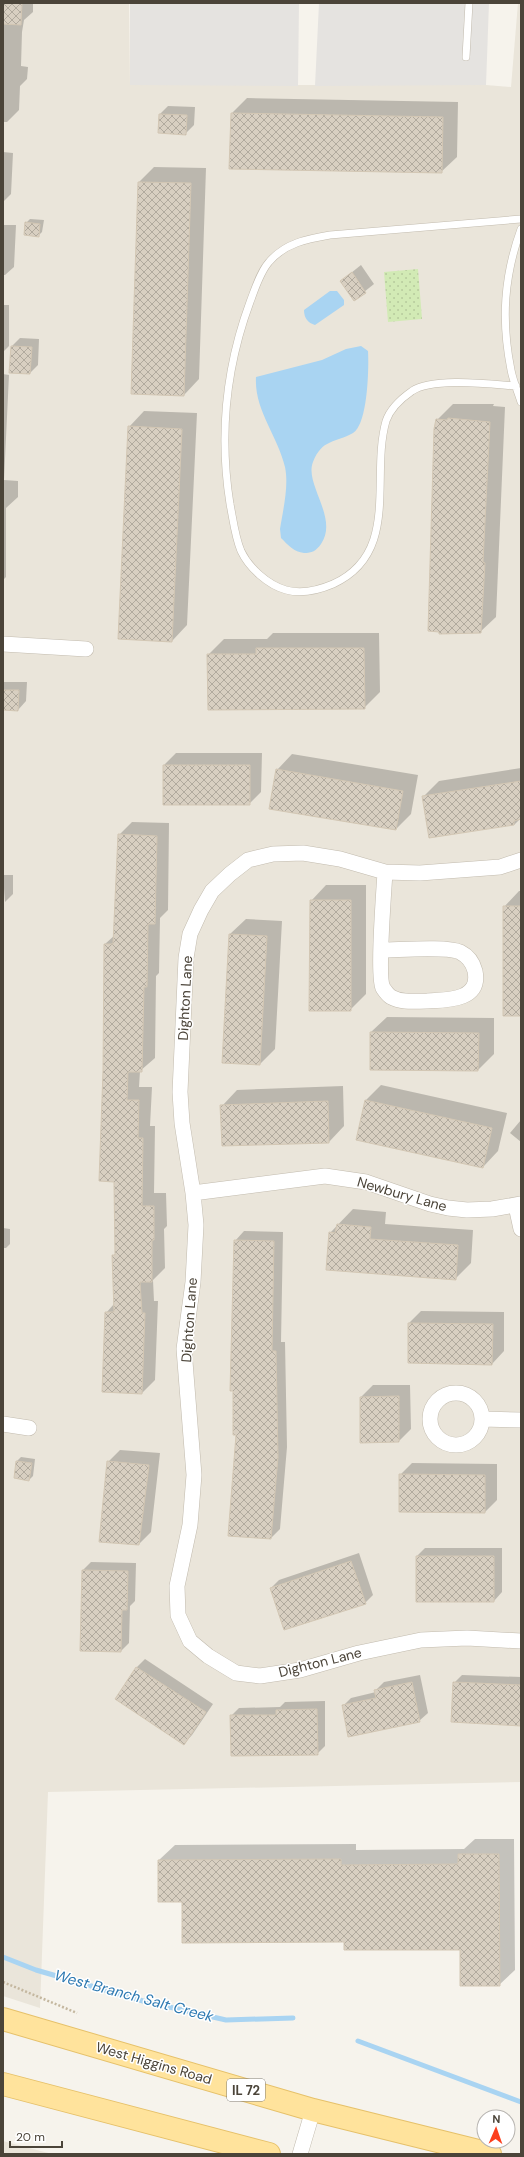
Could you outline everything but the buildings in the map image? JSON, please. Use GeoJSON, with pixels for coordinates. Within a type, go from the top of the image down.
{"type":"FeatureCollection","features":[{"type":"Feature","properties":{"kind":"main road","name":"West Higgins Road"},"geometry":{"type":"LineString","coordinates":[[3,2019],[313,2110],[490,2154]]}},
{"type":"Feature","properties":{"kind":"main road"},"geometry":{"type":"LineString","coordinates":[[3,2084],[268,2154]]}},
{"type":"Feature","properties":{"kind":"street"},"geometry":{"type":"LineString","coordinates":[[3,644],[86,649]]}},
{"type":"Feature","properties":{"kind":"street","name":"Dighton Lane"},"geometry":{"type":"LineString","coordinates":[[521,860],[500,867],[420,873],[385,872],[333,858],[303,853],[273,854],[248,860],[212,891],[190,934],[186,958],[180,1092],[182,1123],[193,1193],[196,1225],[193,1282],[184,1349],[194,1475],[190,1525],[177,1586],[178,1615],[190,1641],[208,1656],[236,1672],[260,1676],[300,1670],[359,1652],[422,1640],[467,1638],[521,1641]]}},
{"type":"Feature","properties":{"kind":"street"},"geometry":{"type":"LineString","coordinates":[[381,950],[448,950],[460,952],[471,960],[475,972],[475,982],[468,993],[457,1000],[402,1001],[390,996],[382,986],[381,950],[385,872]]}},
{"type":"Feature","properties":{"kind":"street","name":"Newbury Lane"},"geometry":{"type":"LineString","coordinates":[[193,1193],[326,1176],[366,1182],[430,1204],[448,1208],[473,1210],[519,1205]]}},
{"type":"Feature","properties":{"kind":"street"},"geometry":{"type":"LineString","coordinates":[[519,1205],[521,1230]]}},
{"type":"Feature","properties":{"kind":"street"},"geometry":{"type":"LineString","coordinates":[[482,1420],[521,1420]]}},
{"type":"Feature","properties":{"kind":"street"},"geometry":{"type":"LineString","coordinates":[[3,1424],[30,1428]]}},
{"type":"Feature","properties":{"kind":"street"},"geometry":{"type":"LineString","coordinates":[[300,2154],[313,2110]]}},
{"type":"Feature","properties":{"kind":"lane"},"geometry":{"type":"LineString","coordinates":[[466,57],[469,3]]}},
{"type":"Feature","properties":{"kind":"lane"},"geometry":{"type":"LineString","coordinates":[[516,386],[465,383],[436,384],[414,390],[398,403],[386,420],[382,454],[380,512],[374,539],[364,558],[345,578],[318,589],[307,591],[286,590],[268,582],[242,552],[234,527],[226,475],[225,414],[228,388],[240,332],[257,283],[268,262],[284,248],[303,240],[330,235],[521,219]]}},
{"type":"Feature","properties":{"kind":"lane"},"geometry":{"type":"LineString","coordinates":[[521,229],[507,277],[505,302],[509,356],[521,402]]}},
{"type":"Feature","properties":{"kind":"path"},"geometry":{"type":"LineString","coordinates":[[3,1982],[78,2013]]}},
{"type":"Feature","properties":{"kind":"shaded area"},"geometry":{"type":"Polygon","coordinates":[[[3,3],[129,3],[130,85],[486,85],[511,87],[518,3],[521,3],[521,1782],[48,1792],[40,2008],[3,1996],[3,3]]]}},
{"type":"Feature","properties":{"kind":"shaded area"},"geometry":{"type":"Polygon","coordinates":[[[130,3],[299,3],[298,86],[130,85],[130,3]]]}},
{"type":"Feature","properties":{"kind":"shaded area"},"geometry":{"type":"Polygon","coordinates":[[[319,3],[489,3],[486,85],[315,86],[319,3]]]}},
{"type":"Feature","properties":{"kind":"shaded area"},"geometry":{"type":"Polygon","coordinates":[[[3,2141],[52,2154],[3,2154],[3,2141]]]}},
{"type":"Feature","properties":{"kind":"green space"},"geometry":{"type":"Polygon","coordinates":[[[418,269],[422,319],[388,322],[384,272],[418,269]]]}},
{"type":"Feature","properties":{"kind":"water"},"geometry":{"type":"Polygon","coordinates":[[[330,291],[337,291],[344,300],[344,305],[315,325],[310,323],[306,318],[304,310],[330,291]]]}},
{"type":"Feature","properties":{"kind":"water"},"geometry":{"type":"Polygon","coordinates":[[[361,346],[368,351],[368,382],[362,419],[358,428],[353,433],[325,445],[313,462],[311,471],[324,512],[326,523],[325,534],[321,544],[316,550],[309,553],[300,552],[291,548],[281,538],[280,529],[286,490],[285,467],[277,444],[262,412],[256,389],[256,377],[322,360],[346,349],[361,346]]]}},
{"type":"Feature","properties":{"kind":"waterway","name":"West Branch Salt Creek"},"geometry":{"type":"LineString","coordinates":[[3,1957],[36,1970],[143,2001],[226,2020],[293,2018]]}},
{"type":"Feature","properties":{"kind":"waterway","name":"West Branch Salt Creek"},"geometry":{"type":"LineString","coordinates":[[358,2041],[521,2102]]}}]}
